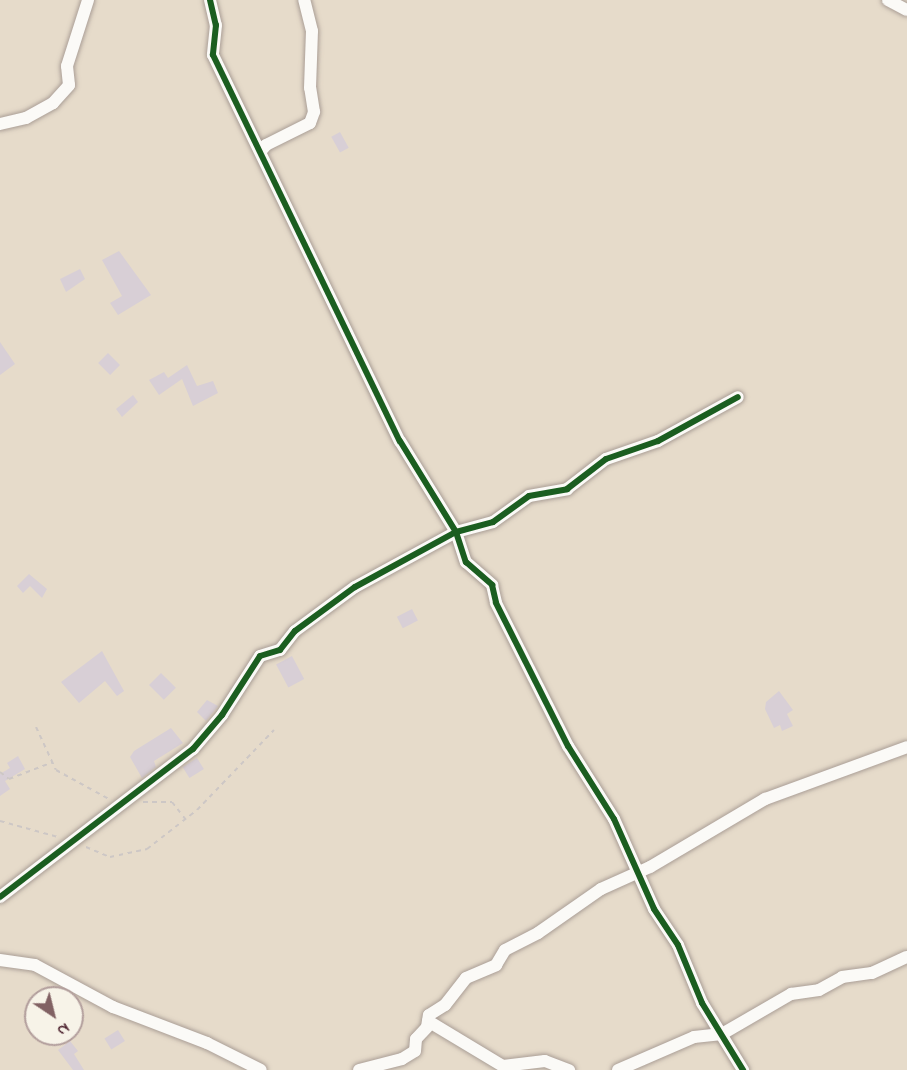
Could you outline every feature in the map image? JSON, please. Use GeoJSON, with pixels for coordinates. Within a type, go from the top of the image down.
{"type":"FeatureCollection","features":[{"type":"Feature","properties":{"kind":"street"},"geometry":{"type":"LineString","coordinates":[[0,124],[26,118],[53,103],[69,85],[67,66],[88,0]]}},
{"type":"Feature","properties":{"kind":"street"},"geometry":{"type":"LineString","coordinates":[[210,0],[216,25],[213,55],[400,441],[456,532],[466,562],[492,585],[496,603],[568,746],[614,819],[654,909],[678,945],[702,1003],[743,1070]]}},
{"type":"Feature","properties":{"kind":"street"},"geometry":{"type":"LineString","coordinates":[[261,151],[266,145],[310,123],[314,112],[310,88],[312,31],[304,0]]}},
{"type":"Feature","properties":{"kind":"street"},"geometry":{"type":"LineString","coordinates":[[888,0],[907,10]]}},
{"type":"Feature","properties":{"kind":"street"},"geometry":{"type":"LineString","coordinates":[[0,897],[201,742],[260,656],[280,650],[295,631],[356,587],[456,532],[493,522],[529,496],[567,489],[606,459],[658,441],[738,397]]}},
{"type":"Feature","properties":{"kind":"street"},"geometry":{"type":"LineString","coordinates":[[358,1070],[402,1059],[415,1051],[416,1039],[429,1016],[445,1005],[466,978],[496,965],[505,950],[538,933],[601,889],[637,873],[765,800],[907,747]]}},
{"type":"Feature","properties":{"kind":"street"},"geometry":{"type":"LineString","coordinates":[[618,1070],[694,1037],[722,1034],[791,994],[819,990],[842,977],[872,973],[907,957]]}},
{"type":"Feature","properties":{"kind":"street"},"geometry":{"type":"LineString","coordinates":[[0,960],[35,965],[113,1007],[166,1031],[207,1043],[261,1070]]}},
{"type":"Feature","properties":{"kind":"street"},"geometry":{"type":"LineString","coordinates":[[428,1021],[503,1065],[545,1061],[569,1070]]}},
{"type":"Feature","properties":{"kind":"path"},"geometry":{"type":"LineString","coordinates":[[36,727],[56,771],[116,801]]}},
{"type":"Feature","properties":{"kind":"path"},"geometry":{"type":"LineString","coordinates":[[0,821],[74,842],[111,857],[147,849],[186,820],[274,730]]}},
{"type":"Feature","properties":{"kind":"path"},"geometry":{"type":"LineString","coordinates":[[0,772],[9,779],[53,762]]}},
{"type":"Feature","properties":{"kind":"path"},"geometry":{"type":"LineString","coordinates":[[138,803],[154,800],[172,802],[186,820]]}},
{"type":"Feature","properties":{"kind":"building"},"geometry":{"type":"Polygon","coordinates":[[[340,132],[349,148],[340,153],[331,137],[340,132]]]}},
{"type":"Feature","properties":{"kind":"building"},"geometry":{"type":"Polygon","coordinates":[[[119,251],[151,295],[118,315],[110,303],[122,296],[102,260],[119,251]]]}},
{"type":"Feature","properties":{"kind":"building"},"geometry":{"type":"Polygon","coordinates":[[[80,269],[85,279],[66,292],[60,279],[80,269]]]}},
{"type":"Feature","properties":{"kind":"building"},"geometry":{"type":"Polygon","coordinates":[[[0,342],[15,364],[0,375],[0,342]]]}},
{"type":"Feature","properties":{"kind":"building"},"geometry":{"type":"Polygon","coordinates":[[[108,353],[120,365],[110,375],[98,363],[108,353]]]}},
{"type":"Feature","properties":{"kind":"building"},"geometry":{"type":"Polygon","coordinates":[[[187,365],[197,386],[213,381],[218,393],[193,406],[182,379],[159,395],[149,380],[164,372],[168,378],[187,365]]]}},
{"type":"Feature","properties":{"kind":"building"},"geometry":{"type":"Polygon","coordinates":[[[133,395],[138,402],[122,417],[116,409],[133,395]]]}},
{"type":"Feature","properties":{"kind":"building"},"geometry":{"type":"Polygon","coordinates":[[[29,574],[47,589],[42,598],[30,586],[23,593],[17,586],[29,574]]]}},
{"type":"Feature","properties":{"kind":"building"},"geometry":{"type":"Polygon","coordinates":[[[412,609],[418,621],[403,628],[397,617],[412,609]]]}},
{"type":"Feature","properties":{"kind":"building"},"geometry":{"type":"Polygon","coordinates":[[[102,651],[124,691],[117,696],[105,681],[79,703],[61,682],[102,651]]]}},
{"type":"Feature","properties":{"kind":"building"},"geometry":{"type":"Polygon","coordinates":[[[292,656],[304,679],[288,687],[276,664],[292,656]]]}},
{"type":"Feature","properties":{"kind":"building"},"geometry":{"type":"Polygon","coordinates":[[[161,673],[176,688],[164,700],[149,685],[161,673]]]}},
{"type":"Feature","properties":{"kind":"building"},"geometry":{"type":"Polygon","coordinates":[[[779,691],[793,710],[787,714],[793,726],[782,731],[780,725],[774,728],[765,709],[766,702],[779,691]]]}},
{"type":"Feature","properties":{"kind":"building"},"geometry":{"type":"Polygon","coordinates":[[[207,700],[218,706],[206,721],[197,712],[207,700]]]}},
{"type":"Feature","properties":{"kind":"building"},"geometry":{"type":"Polygon","coordinates":[[[171,728],[183,743],[154,761],[156,767],[142,778],[130,757],[134,751],[171,728]]]}},
{"type":"Feature","properties":{"kind":"building"},"geometry":{"type":"Polygon","coordinates":[[[18,756],[25,769],[5,781],[10,789],[0,796],[0,774],[10,768],[7,763],[18,756]]]}},
{"type":"Feature","properties":{"kind":"building"},"geometry":{"type":"Polygon","coordinates":[[[197,758],[204,769],[189,778],[183,767],[197,758]]]}},
{"type":"Feature","properties":{"kind":"building"},"geometry":{"type":"Polygon","coordinates":[[[118,1030],[125,1041],[111,1050],[104,1038],[118,1030]]]}},
{"type":"Feature","properties":{"kind":"building"},"geometry":{"type":"Polygon","coordinates":[[[63,1046],[74,1046],[78,1051],[74,1054],[84,1070],[73,1070],[58,1050],[63,1046]]]}},
{"type":"Feature","properties":{"kind":"cycle path"},"geometry":{"type":"LineString","coordinates":[[210,0],[216,25],[213,55],[400,441],[456,532],[466,562],[492,585],[496,603],[568,746],[614,819],[654,909],[678,945],[702,1003],[743,1070]]}},
{"type":"Feature","properties":{"kind":"cycle path"},"geometry":{"type":"LineString","coordinates":[[0,897],[193,749],[222,715],[260,656],[280,650],[295,631],[355,587],[456,532],[493,522],[529,496],[567,489],[606,459],[658,441],[738,397]]}}]}
